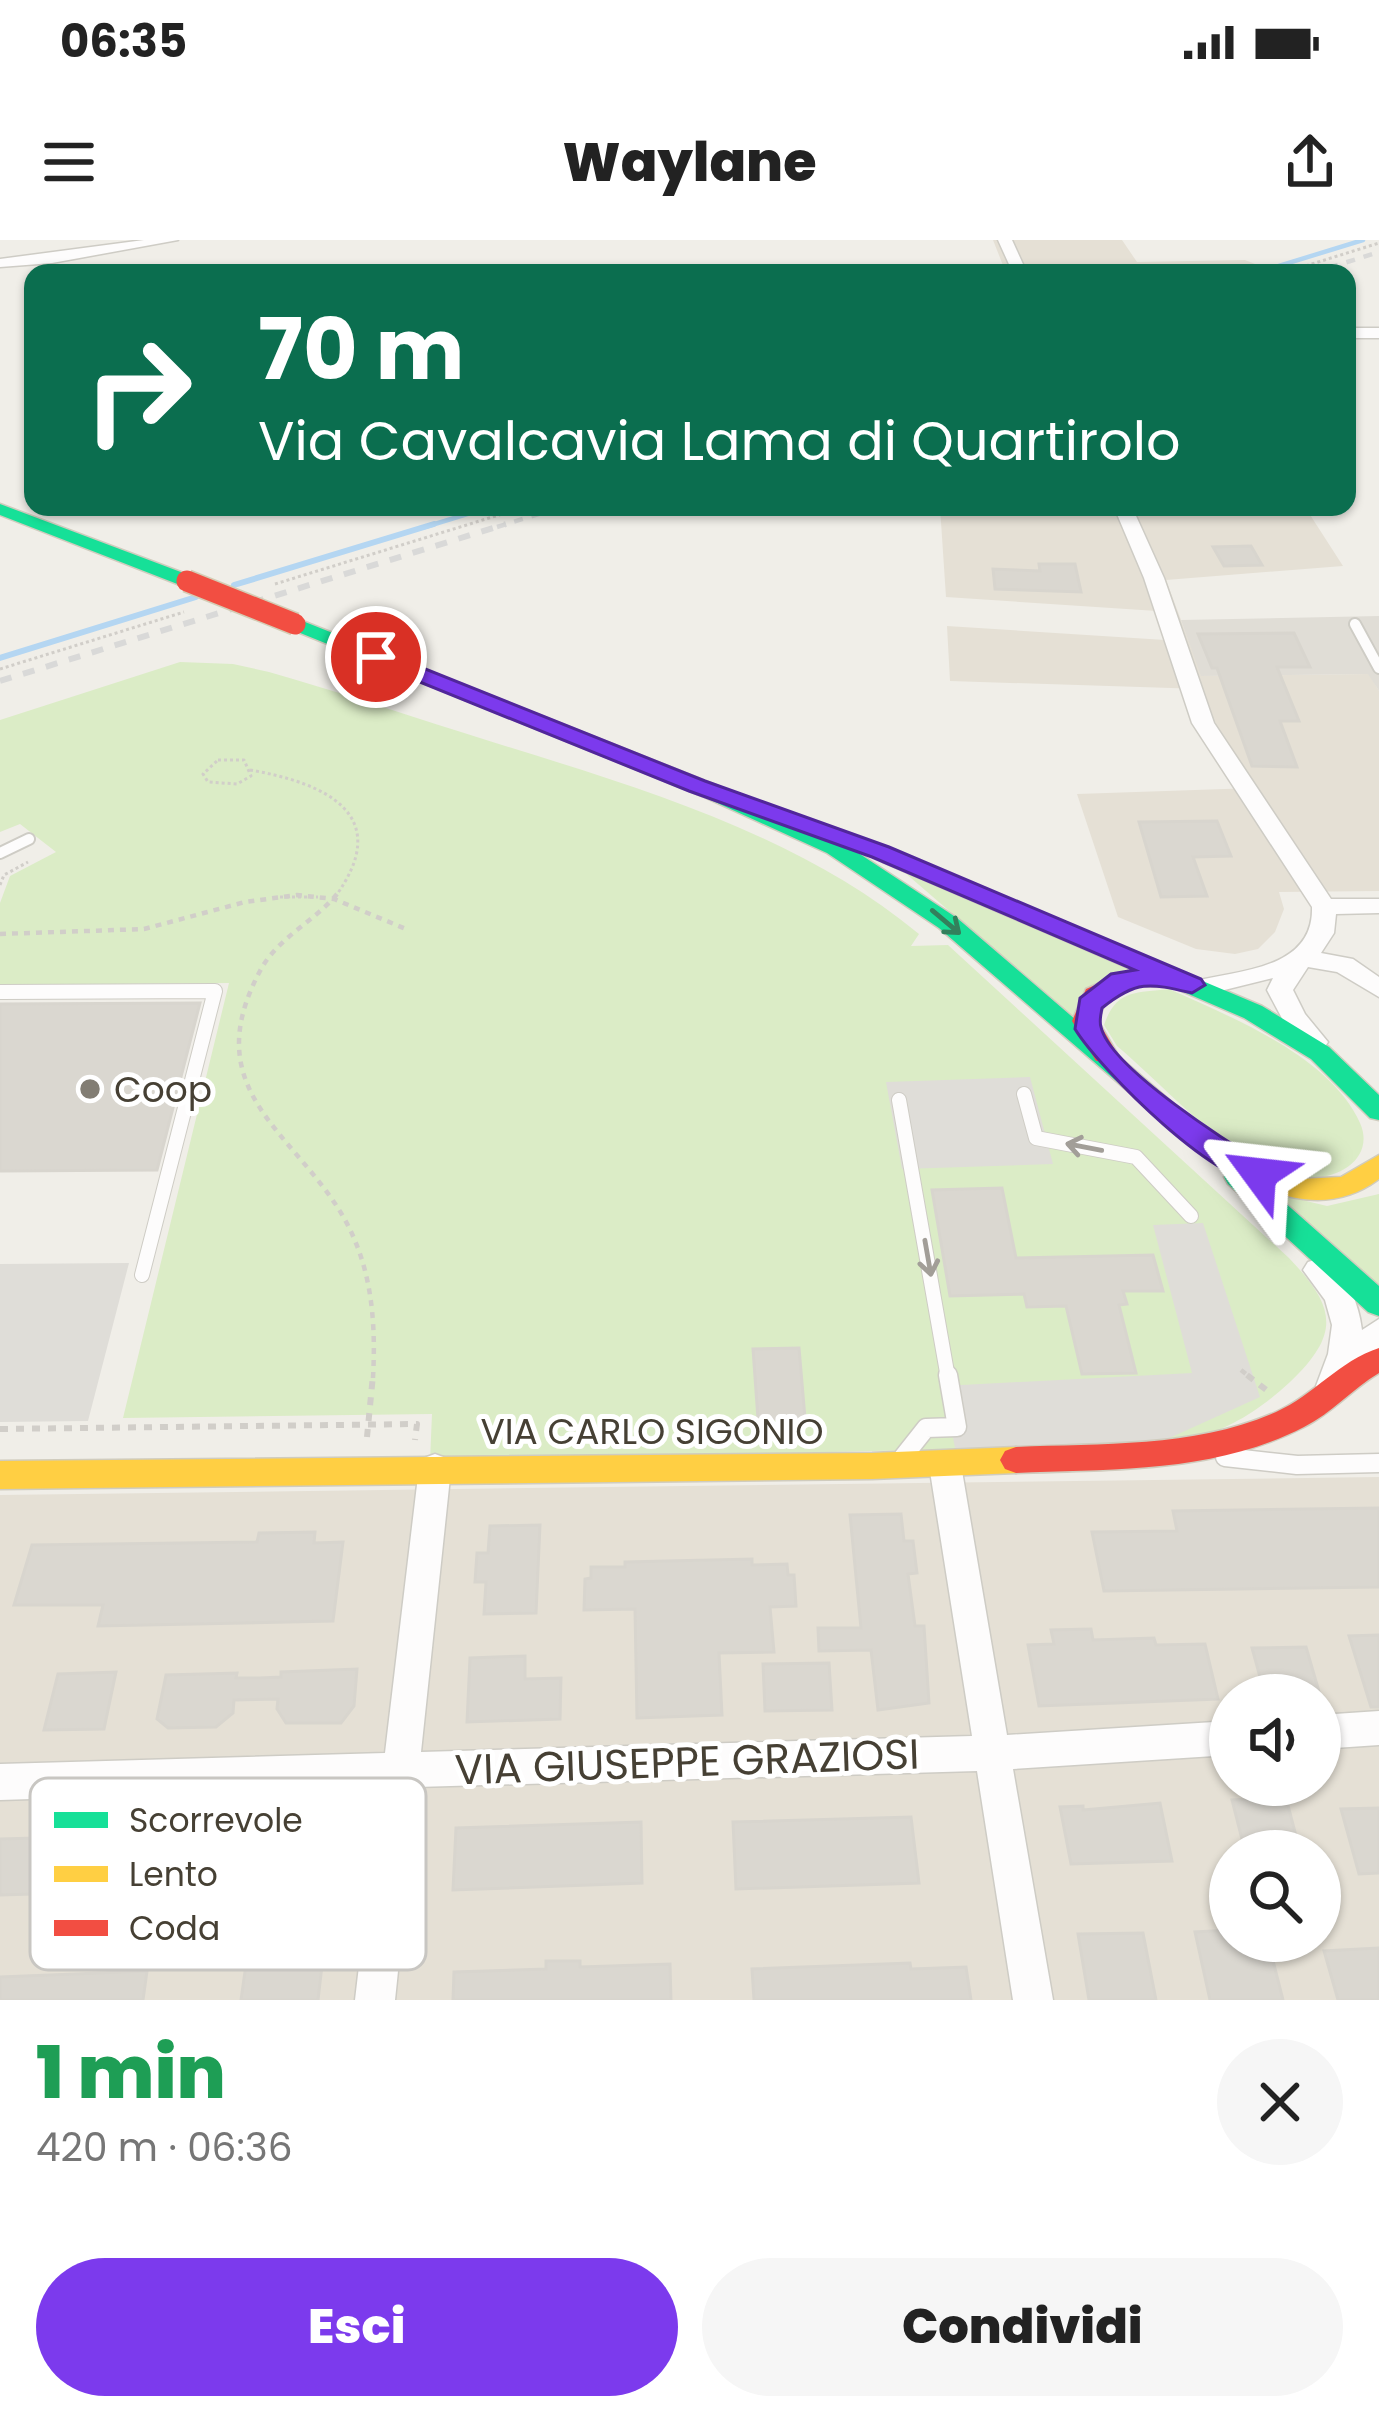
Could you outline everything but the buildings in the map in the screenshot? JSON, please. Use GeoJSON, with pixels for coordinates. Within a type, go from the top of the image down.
{"type":"FeatureCollection","features":[{"type":"Feature","properties":{"kind":"main road"},"geometry":{"type":"LineString","coordinates":[[0,509],[697,786],[814,836],[875,870],[928,906],[1108,1059],[1379,1304]]}},
{"type":"Feature","properties":{"kind":"main road"},"geometry":{"type":"LineString","coordinates":[[697,786],[880,852],[1196,986],[1275,1024],[1337,1067],[1379,1111]]}},
{"type":"Feature","properties":{"kind":"main road"},"geometry":{"type":"LineString","coordinates":[[1108,1059],[1085,1021],[1089,1004],[1101,991],[1120,980],[1144,976],[1196,986]]}},
{"type":"Feature","properties":{"kind":"main road"},"geometry":{"type":"LineString","coordinates":[[1201,1143],[1291,1186],[1349,1184],[1379,1165]]}},
{"type":"Feature","properties":{"kind":"main road","name":"VIA CARLO SIGONIO"},"geometry":{"type":"LineString","coordinates":[[0,1475],[896,1466],[1184,1452],[1244,1438],[1288,1407],[1329,1390],[1360,1367],[1379,1360]]}},
{"type":"Feature","properties":{"kind":"street"},"geometry":{"type":"LineString","coordinates":[[0,262],[52,260],[171,240]]}},
{"type":"Feature","properties":{"kind":"street"},"geometry":{"type":"LineString","coordinates":[[1127,516],[1154,578],[1203,723],[1324,908],[1323,933],[1284,980],[1283,1000],[1337,1067]]}},
{"type":"Feature","properties":{"kind":"street"},"geometry":{"type":"LineString","coordinates":[[1324,908],[1379,907]]}},
{"type":"Feature","properties":{"kind":"street"},"geometry":{"type":"LineString","coordinates":[[1196,986],[1303,962],[1344,965],[1379,989]]}},
{"type":"Feature","properties":{"kind":"street"},"geometry":{"type":"LineString","coordinates":[[1201,1143],[1228,1182],[1331,1282],[1341,1301],[1350,1336],[1329,1390]]}},
{"type":"Feature","properties":{"kind":"street"},"geometry":{"type":"LineString","coordinates":[[1329,1390],[1379,1331]]}},
{"type":"Feature","properties":{"kind":"street"},"geometry":{"type":"LineString","coordinates":[[945,1465],[1033,2000]]}},
{"type":"Feature","properties":{"kind":"street"},"geometry":{"type":"LineString","coordinates":[[399,1778],[424,1468]]}},
{"type":"Feature","properties":{"kind":"street"},"geometry":{"type":"LineString","coordinates":[[1341,1731],[1379,1728]]}},
{"type":"Feature","properties":{"kind":"street","name":"VIA GIUSEPPE GRAZIOSI"},"geometry":{"type":"LineString","coordinates":[[120,1778],[994,1753],[1209,1739]]}},
{"type":"Feature","properties":{"kind":"street","name":"VIA GIUSEPPE GRAZIOSI"},"geometry":{"type":"LineString","coordinates":[[0,1781],[30,1780]]}},
{"type":"Feature","properties":{"kind":"street"},"geometry":{"type":"LineString","coordinates":[[375,2000],[378,1970]]}},
{"type":"Feature","properties":{"kind":"lane"},"geometry":{"type":"LineString","coordinates":[[1355,624],[1379,668]]}},
{"type":"Feature","properties":{"kind":"lane"},"geometry":{"type":"LineString","coordinates":[[0,853],[28,839]]}},
{"type":"Feature","properties":{"kind":"lane"},"geometry":{"type":"LineString","coordinates":[[0,992],[215,991],[142,1275]]}},
{"type":"Feature","properties":{"kind":"lane"},"geometry":{"type":"LineString","coordinates":[[1024,1094],[1036,1138],[1136,1157],[1191,1216]]}},
{"type":"Feature","properties":{"kind":"lane"},"geometry":{"type":"LineString","coordinates":[[896,1466],[926,1428],[957,1427],[899,1100]]}},
{"type":"Feature","properties":{"kind":"lane"},"geometry":{"type":"LineString","coordinates":[[1184,1452],[1297,1465],[1379,1463]]}},
{"type":"Feature","properties":{"kind":"path"},"geometry":{"type":"LineString","coordinates":[[1312,264],[1379,243]]}},
{"type":"Feature","properties":{"kind":"path"},"geometry":{"type":"LineString","coordinates":[[250,770],[250,776],[237,784],[208,782],[203,774],[218,760],[230,758],[244,760],[250,770],[325,789],[345,804],[358,826],[362,849],[334,899],[264,962],[254,983],[240,1063],[248,1092],[343,1217],[363,1262],[375,1322],[363,1469]]}},
{"type":"Feature","properties":{"kind":"path"},"geometry":{"type":"LineString","coordinates":[[0,934],[144,929],[273,897],[334,899],[406,929]]}},
{"type":"Feature","properties":{"kind":"path"},"geometry":{"type":"LineString","coordinates":[[1240,1370],[1288,1407]]}},
{"type":"Feature","properties":{"kind":"path"},"geometry":{"type":"LineString","coordinates":[[0,1429],[417,1424],[424,1468]]}},
{"type":"Feature","properties":{"kind":"shaded area"},"geometry":{"type":"Polygon","coordinates":[[[993,240],[1122,240],[1137,262],[1245,260],[1255,264],[1002,264],[993,240]]]}},
{"type":"Feature","properties":{"kind":"shaded area"},"geometry":{"type":"Polygon","coordinates":[[[941,516],[1311,516],[1343,566],[1166,580],[1202,676],[1369,674],[1379,691],[1379,891],[1279,892],[1284,909],[1275,932],[1258,949],[1235,954],[1196,949],[1118,917],[1077,794],[1254,788],[1213,722],[1202,689],[950,681],[947,626],[1181,641],[1172,612],[946,597],[941,516]]]}},
{"type":"Feature","properties":{"kind":"shaded area"},"geometry":{"type":"Polygon","coordinates":[[[1379,616],[1379,691],[1368,674],[1201,676],[1181,620],[1379,616]]]}},
{"type":"Feature","properties":{"kind":"shaded area"},"geometry":{"type":"Polygon","coordinates":[[[1030,1077],[1053,1164],[902,1169],[886,1082],[1030,1077]]]}},
{"type":"Feature","properties":{"kind":"shaded area"},"geometry":{"type":"Polygon","coordinates":[[[1203,1223],[1260,1397],[1143,1450],[956,1453],[943,1386],[1192,1373],[1153,1225],[1203,1223]]]}},
{"type":"Feature","properties":{"kind":"shaded area"},"geometry":{"type":"Polygon","coordinates":[[[129,1263],[88,1421],[0,1422],[0,1264],[129,1263]]]}},
{"type":"Feature","properties":{"kind":"shaded area"},"geometry":{"type":"Polygon","coordinates":[[[1379,1477],[1379,2000],[0,2000],[0,1495],[1379,1477]]]}},
{"type":"Feature","properties":{"kind":"green space"},"geometry":{"type":"Polygon","coordinates":[[[180,662],[233,664],[341,694],[641,790],[759,836],[815,864],[919,934],[911,946],[948,945],[1289,1258],[1324,1307],[1324,1335],[1318,1349],[1265,1403],[1187,1444],[430,1461],[432,1414],[123,1418],[229,983],[0,985],[0,903],[10,876],[56,852],[20,824],[0,832],[0,720],[180,662]]]}},
{"type":"Feature","properties":{"kind":"green space"},"geometry":{"type":"Polygon","coordinates":[[[896,865],[1129,967],[1073,1018],[896,865]]]}},
{"type":"Feature","properties":{"kind":"green space"},"geometry":{"type":"Polygon","coordinates":[[[1169,989],[1277,1041],[1326,1078],[1360,1123],[1362,1147],[1349,1166],[1315,1177],[1242,1154],[1117,1046],[1104,1025],[1114,1005],[1136,993],[1169,989]]]}},
{"type":"Feature","properties":{"kind":"green space"},"geometry":{"type":"Polygon","coordinates":[[[1277,1194],[1327,1206],[1379,1194],[1379,1290],[1277,1194]]]}},
{"type":"Feature","properties":{"kind":"waterway"},"geometry":{"type":"LineString","coordinates":[[1285,264],[1363,240]]}},
{"type":"Feature","properties":{"kind":"waterway"},"geometry":{"type":"LineString","coordinates":[[425,527],[461,516]]}},
{"type":"Feature","properties":{"kind":"waterway"},"geometry":{"type":"LineString","coordinates":[[234,585],[434,524]]}},
{"type":"Feature","properties":{"kind":"waterway"},"geometry":{"type":"LineString","coordinates":[[0,658],[196,597]]}},
{"type":"Feature","properties":{"kind":"railway"},"geometry":{"type":"LineString","coordinates":[[1341,264],[1379,252]]}},
{"type":"Feature","properties":{"kind":"railway"},"geometry":{"type":"LineString","coordinates":[[497,527],[532,516]]}},
{"type":"Feature","properties":{"kind":"railway"},"geometry":{"type":"LineString","coordinates":[[0,681],[506,524]]}},
{"type":"Feature","properties":{"kind":"traffic: fast"},"geometry":{"type":"LineString","coordinates":[[0,509],[187,581]]}},
{"type":"Feature","properties":{"kind":"traffic: fast"},"geometry":{"type":"LineString","coordinates":[[295,624],[710,791],[835,848],[948,923],[1176,1117]]}},
{"type":"Feature","properties":{"kind":"traffic: fast"},"geometry":{"type":"LineString","coordinates":[[891,857],[1253,1012],[1320,1053],[1379,1111]]}},
{"type":"Feature","properties":{"kind":"traffic: fast"},"geometry":{"type":"LineString","coordinates":[[1238,1177],[1379,1304]]}},
{"type":"Feature","properties":{"kind":"traffic: slow"},"geometry":{"type":"LineString","coordinates":[[1176,1117],[1255,1173],[1301,1189],[1347,1186],[1379,1165]]}},
{"type":"Feature","properties":{"kind":"traffic: slow"},"geometry":{"type":"LineString","coordinates":[[0,1475],[872,1466],[1016,1460]]}},
{"type":"Feature","properties":{"kind":"traffic: jam"},"geometry":{"type":"LineString","coordinates":[[187,581],[295,624]]}},
{"type":"Feature","properties":{"kind":"traffic: jam"},"geometry":{"type":"LineString","coordinates":[[1105,1055],[1085,1021],[1095,995],[1130,978],[1172,979]]}},
{"type":"Feature","properties":{"kind":"traffic: jam"},"geometry":{"type":"LineString","coordinates":[[1016,1460],[1159,1454],[1229,1442],[1296,1417],[1379,1360]]}},
{"type":"Feature","properties":{"kind":"place","name":"Coop"},"geometry":{"type":"Point","coordinates":[90,1089]}},
{"type":"Feature","properties":{"kind":"route"},"geometry":{"type":"LineString","coordinates":[[376,657],[697,786],[764,806],[880,852],[1192,985],[1154,976],[1120,980],[1089,1004],[1085,1021],[1108,1059],[1192,1134],[1259,1174]]}}]}
